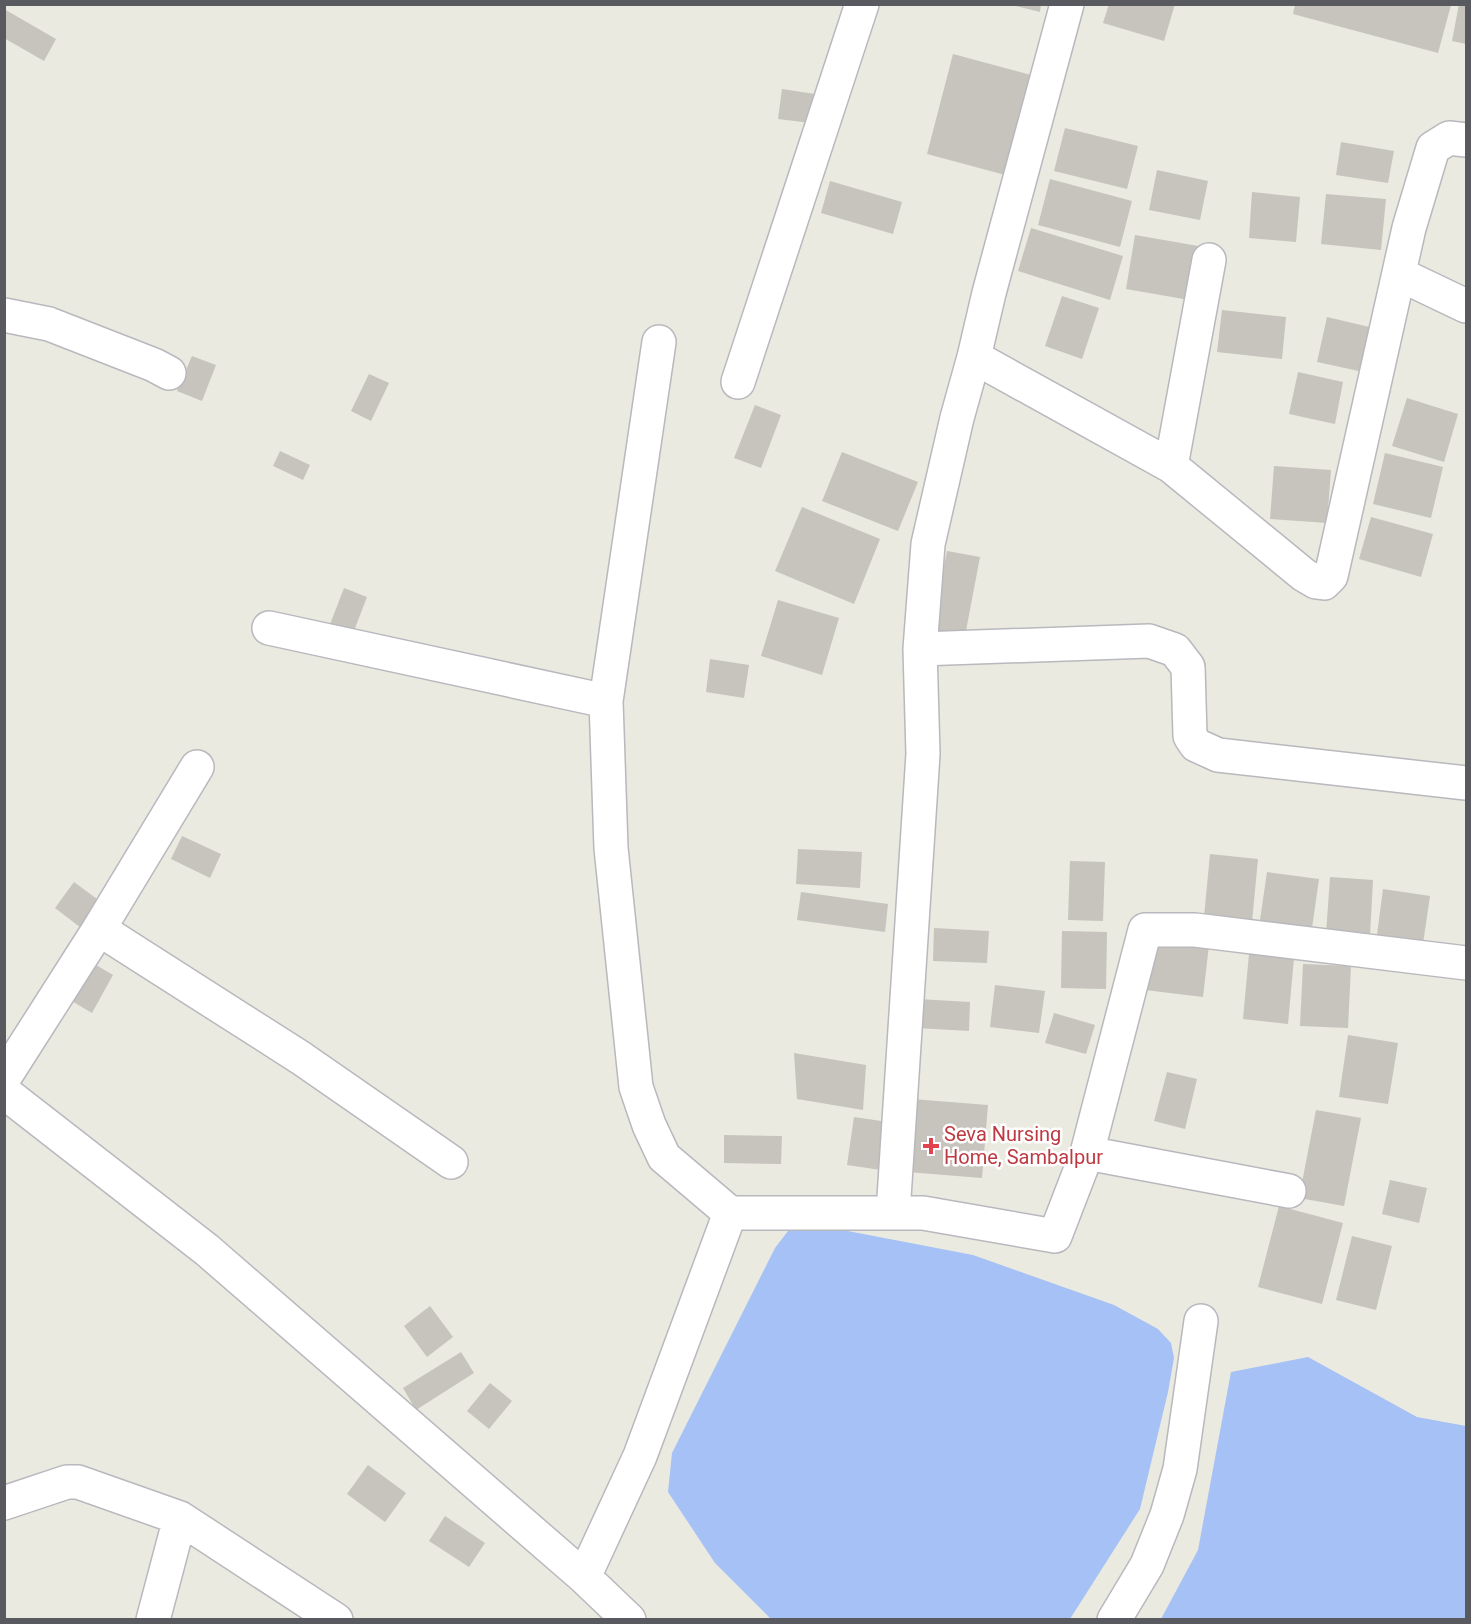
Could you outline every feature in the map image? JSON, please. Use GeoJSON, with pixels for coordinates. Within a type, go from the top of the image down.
{"type":"FeatureCollection","features":[{"type":"Feature","properties":{"kind":"street"},"geometry":{"type":"LineString","coordinates":[[738,382],[862,4]]}},
{"type":"Feature","properties":{"kind":"street"},"geometry":{"type":"LineString","coordinates":[[893,1213],[923,754],[920,649],[928,544],[992,282],[1067,4]]}},
{"type":"Feature","properties":{"kind":"street"},"geometry":{"type":"LineString","coordinates":[[972,365],[1171,465],[1304,575],[1316,582],[1324,583],[1331,576],[1409,228],[1433,148],[1449,138],[1467,140]]}},
{"type":"Feature","properties":{"kind":"street"},"geometry":{"type":"LineString","coordinates":[[1171,465],[1209,260]]}},
{"type":"Feature","properties":{"kind":"street"},"geometry":{"type":"LineString","coordinates":[[1399,274],[1467,306]]}},
{"type":"Feature","properties":{"kind":"street"},"geometry":{"type":"LineString","coordinates":[[4,315],[49,324],[169,373]]}},
{"type":"Feature","properties":{"kind":"street"},"geometry":{"type":"LineString","coordinates":[[659,342],[606,701],[611,848],[636,1087],[664,1157],[730,1213],[923,1213],[1055,1236],[1087,1153],[1145,930],[1195,930],[1466,963]]}},
{"type":"Feature","properties":{"kind":"street"},"geometry":{"type":"LineString","coordinates":[[269,628],[606,701]]}},
{"type":"Feature","properties":{"kind":"street"},"geometry":{"type":"LineString","coordinates":[[920,649],[1149,641],[1175,651],[1188,667],[1190,736],[1196,745],[1218,755],[1467,783]]}},
{"type":"Feature","properties":{"kind":"street"},"geometry":{"type":"LineString","coordinates":[[4,1078],[99,929],[197,767]]}},
{"type":"Feature","properties":{"kind":"street"},"geometry":{"type":"LineString","coordinates":[[99,929],[301,1058],[451,1162]]}},
{"type":"Feature","properties":{"kind":"street"},"geometry":{"type":"LineString","coordinates":[[4,1092],[207,1250],[584,1577],[629,1620]]}},
{"type":"Feature","properties":{"kind":"street"},"geometry":{"type":"LineString","coordinates":[[1087,1153],[1289,1191]]}},
{"type":"Feature","properties":{"kind":"street"},"geometry":{"type":"LineString","coordinates":[[584,1577],[640,1456],[730,1213]]}},
{"type":"Feature","properties":{"kind":"street"},"geometry":{"type":"LineString","coordinates":[[1114,1620],[1147,1565],[1167,1515],[1180,1469],[1201,1321]]}},
{"type":"Feature","properties":{"kind":"street"},"geometry":{"type":"LineString","coordinates":[[4,1503],[67,1482],[78,1482],[180,1518],[336,1620]]}},
{"type":"Feature","properties":{"kind":"street"},"geometry":{"type":"LineString","coordinates":[[153,1620],[180,1518]]}},
{"type":"Feature","properties":{"kind":"water"},"geometry":{"type":"Polygon","coordinates":[[[806,1223],[973,1255],[1114,1305],[1158,1329],[1171,1343],[1174,1358],[1168,1392],[1140,1509],[1070,1619],[771,1619],[715,1563],[668,1492],[672,1453],[775,1248],[788,1231],[806,1223]]]}},
{"type":"Feature","properties":{"kind":"water"},"geometry":{"type":"Polygon","coordinates":[[[1308,1357],[1417,1417],[1466,1426],[1466,1619],[1161,1619],[1198,1550],[1231,1372],[1308,1357]]]}},
{"type":"Feature","properties":{"kind":"building"},"geometry":{"type":"Polygon","coordinates":[[[1008,4],[1041,4],[1040,12],[1008,4]]]}},
{"type":"Feature","properties":{"kind":"building"},"geometry":{"type":"Polygon","coordinates":[[[1109,4],[1175,4],[1164,41],[1103,23],[1109,4]]]}},
{"type":"Feature","properties":{"kind":"building"},"geometry":{"type":"Polygon","coordinates":[[[1459,4],[1466,4],[1466,44],[1452,41],[1459,4]]]}},
{"type":"Feature","properties":{"kind":"building"},"geometry":{"type":"Polygon","coordinates":[[[1295,5],[1451,5],[1438,53],[1293,14],[1295,5]]]}},
{"type":"Feature","properties":{"kind":"building"},"geometry":{"type":"Polygon","coordinates":[[[4,9],[56,39],[44,61],[4,38],[4,9]]]}},
{"type":"Feature","properties":{"kind":"building"},"geometry":{"type":"Polygon","coordinates":[[[953,54],[1035,76],[1009,176],[927,154],[953,54]]]}},
{"type":"Feature","properties":{"kind":"building"},"geometry":{"type":"Polygon","coordinates":[[[782,89],[815,94],[811,123],[778,119],[782,89]]]}},
{"type":"Feature","properties":{"kind":"building"},"geometry":{"type":"Polygon","coordinates":[[[1065,128],[1138,146],[1127,189],[1054,171],[1065,128]]]}},
{"type":"Feature","properties":{"kind":"building"},"geometry":{"type":"Polygon","coordinates":[[[1341,142],[1394,151],[1388,183],[1336,175],[1341,142]]]}},
{"type":"Feature","properties":{"kind":"building"},"geometry":{"type":"Polygon","coordinates":[[[1157,170],[1208,181],[1200,220],[1149,210],[1157,170]]]}},
{"type":"Feature","properties":{"kind":"building"},"geometry":{"type":"Polygon","coordinates":[[[1050,179],[1132,201],[1120,247],[1038,225],[1050,179]]]}},
{"type":"Feature","properties":{"kind":"building"},"geometry":{"type":"Polygon","coordinates":[[[830,181],[902,202],[893,234],[821,213],[830,181]]]}},
{"type":"Feature","properties":{"kind":"building"},"geometry":{"type":"Polygon","coordinates":[[[1252,192],[1300,197],[1296,242],[1249,238],[1252,192]]]}},
{"type":"Feature","properties":{"kind":"building"},"geometry":{"type":"Polygon","coordinates":[[[1326,194],[1386,199],[1381,250],[1321,244],[1326,194]]]}},
{"type":"Feature","properties":{"kind":"building"},"geometry":{"type":"Polygon","coordinates":[[[1031,228],[1123,256],[1110,300],[1018,271],[1031,228]]]}},
{"type":"Feature","properties":{"kind":"building"},"geometry":{"type":"Polygon","coordinates":[[[1135,235],[1204,247],[1195,301],[1126,289],[1135,235]]]}},
{"type":"Feature","properties":{"kind":"building"},"geometry":{"type":"Polygon","coordinates":[[[1062,296],[1099,308],[1082,359],[1045,346],[1062,296]]]}},
{"type":"Feature","properties":{"kind":"building"},"geometry":{"type":"Polygon","coordinates":[[[1222,310],[1286,317],[1282,359],[1217,352],[1222,310]]]}},
{"type":"Feature","properties":{"kind":"building"},"geometry":{"type":"Polygon","coordinates":[[[1327,317],[1378,329],[1368,373],[1317,362],[1327,317]]]}},
{"type":"Feature","properties":{"kind":"building"},"geometry":{"type":"Polygon","coordinates":[[[192,356],[216,365],[202,401],[177,391],[192,356]]]}},
{"type":"Feature","properties":{"kind":"building"},"geometry":{"type":"Polygon","coordinates":[[[1298,372],[1343,382],[1335,424],[1289,414],[1298,372]]]}},
{"type":"Feature","properties":{"kind":"building"},"geometry":{"type":"Polygon","coordinates":[[[369,374],[389,383],[371,421],[351,411],[369,374]]]}},
{"type":"Feature","properties":{"kind":"building"},"geometry":{"type":"Polygon","coordinates":[[[1407,398],[1458,414],[1444,462],[1392,446],[1407,398]]]}},
{"type":"Feature","properties":{"kind":"building"},"geometry":{"type":"Polygon","coordinates":[[[755,405],[781,415],[761,468],[734,458],[755,405]]]}},
{"type":"Feature","properties":{"kind":"building"},"geometry":{"type":"Polygon","coordinates":[[[280,451],[310,465],[303,480],[273,466],[280,451]]]}},
{"type":"Feature","properties":{"kind":"building"},"geometry":{"type":"Polygon","coordinates":[[[842,452],[918,482],[898,531],[822,501],[842,452]]]}},
{"type":"Feature","properties":{"kind":"building"},"geometry":{"type":"Polygon","coordinates":[[[1385,453],[1443,467],[1431,518],[1373,504],[1385,453]]]}},
{"type":"Feature","properties":{"kind":"building"},"geometry":{"type":"Polygon","coordinates":[[[1274,466],[1331,470],[1327,523],[1270,519],[1274,466]]]}},
{"type":"Feature","properties":{"kind":"building"},"geometry":{"type":"Polygon","coordinates":[[[802,507],[880,539],[854,604],[775,571],[802,507]]]}},
{"type":"Feature","properties":{"kind":"building"},"geometry":{"type":"Polygon","coordinates":[[[1371,517],[1433,534],[1421,577],[1359,559],[1371,517]]]}},
{"type":"Feature","properties":{"kind":"building"},"geometry":{"type":"Polygon","coordinates":[[[947,551],[980,557],[965,636],[931,629],[947,551]]]}},
{"type":"Feature","properties":{"kind":"building"},"geometry":{"type":"Polygon","coordinates":[[[344,588],[367,597],[352,636],[329,627],[344,588]]]}},
{"type":"Feature","properties":{"kind":"building"},"geometry":{"type":"Polygon","coordinates":[[[778,600],[839,618],[822,675],[761,656],[778,600]]]}},
{"type":"Feature","properties":{"kind":"building"},"geometry":{"type":"Polygon","coordinates":[[[710,659],[749,665],[744,698],[706,692],[710,659]]]}},
{"type":"Feature","properties":{"kind":"building"},"geometry":{"type":"Polygon","coordinates":[[[182,836],[221,854],[210,878],[171,859],[182,836]]]}},
{"type":"Feature","properties":{"kind":"building"},"geometry":{"type":"Polygon","coordinates":[[[798,849],[862,852],[860,888],[796,884],[798,849]]]}},
{"type":"Feature","properties":{"kind":"building"},"geometry":{"type":"Polygon","coordinates":[[[1210,854],[1258,859],[1252,922],[1204,917],[1210,854]]]}},
{"type":"Feature","properties":{"kind":"building"},"geometry":{"type":"Polygon","coordinates":[[[1070,861],[1105,862],[1103,921],[1068,920],[1070,861]]]}},
{"type":"Feature","properties":{"kind":"building"},"geometry":{"type":"Polygon","coordinates":[[[1267,872],[1319,879],[1311,935],[1259,927],[1267,872]]]}},
{"type":"Feature","properties":{"kind":"building"},"geometry":{"type":"Polygon","coordinates":[[[1330,877],[1373,880],[1370,936],[1326,934],[1330,877]]]}},
{"type":"Feature","properties":{"kind":"building"},"geometry":{"type":"Polygon","coordinates":[[[74,882],[105,905],[85,931],[55,908],[74,882]]]}},
{"type":"Feature","properties":{"kind":"building"},"geometry":{"type":"Polygon","coordinates":[[[1383,889],[1430,896],[1421,957],[1375,950],[1383,889]]]}},
{"type":"Feature","properties":{"kind":"building"},"geometry":{"type":"Polygon","coordinates":[[[801,892],[888,904],[885,932],[797,920],[801,892]]]}},
{"type":"Feature","properties":{"kind":"building"},"geometry":{"type":"Polygon","coordinates":[[[934,928],[989,931],[987,963],[933,961],[934,928]]]}},
{"type":"Feature","properties":{"kind":"building"},"geometry":{"type":"Polygon","coordinates":[[[1062,931],[1107,932],[1106,989],[1061,988],[1062,931]]]}},
{"type":"Feature","properties":{"kind":"building"},"geometry":{"type":"Polygon","coordinates":[[[1151,938],[1209,945],[1203,997],[1145,990],[1151,938]]]}},
{"type":"Feature","properties":{"kind":"building"},"geometry":{"type":"Polygon","coordinates":[[[1249,954],[1294,958],[1288,1024],[1243,1019],[1249,954]]]}},
{"type":"Feature","properties":{"kind":"building"},"geometry":{"type":"Polygon","coordinates":[[[91,962],[113,975],[92,1013],[70,1000],[91,962]]]}},
{"type":"Feature","properties":{"kind":"building"},"geometry":{"type":"Polygon","coordinates":[[[1303,964],[1351,966],[1348,1028],[1300,1026],[1303,964]]]}},
{"type":"Feature","properties":{"kind":"building"},"geometry":{"type":"Polygon","coordinates":[[[995,985],[1045,991],[1039,1033],[990,1027],[995,985]]]}},
{"type":"Feature","properties":{"kind":"building"},"geometry":{"type":"Polygon","coordinates":[[[918,999],[970,1002],[969,1031],[917,1028],[918,999]]]}},
{"type":"Feature","properties":{"kind":"building"},"geometry":{"type":"Polygon","coordinates":[[[1054,1013],[1095,1025],[1086,1054],[1045,1043],[1054,1013]]]}},
{"type":"Feature","properties":{"kind":"building"},"geometry":{"type":"Polygon","coordinates":[[[1348,1035],[1398,1043],[1388,1104],[1339,1097],[1348,1035]]]}},
{"type":"Feature","properties":{"kind":"building"},"geometry":{"type":"Polygon","coordinates":[[[794,1053],[866,1065],[863,1110],[797,1099],[794,1053]]]}},
{"type":"Feature","properties":{"kind":"building"},"geometry":{"type":"Polygon","coordinates":[[[1167,1072],[1197,1079],[1185,1129],[1154,1121],[1167,1072]]]}},
{"type":"Feature","properties":{"kind":"building"},"geometry":{"type":"Polygon","coordinates":[[[912,1099],[988,1105],[982,1178],[907,1172],[912,1099]]]}},
{"type":"Feature","properties":{"kind":"building"},"geometry":{"type":"Polygon","coordinates":[[[1316,1110],[1361,1118],[1344,1206],[1299,1198],[1316,1110]]]}},
{"type":"Feature","properties":{"kind":"building"},"geometry":{"type":"Polygon","coordinates":[[[854,1117],[888,1122],[881,1170],[847,1165],[854,1117]]]}},
{"type":"Feature","properties":{"kind":"building"},"geometry":{"type":"Polygon","coordinates":[[[724,1135],[782,1136],[781,1164],[724,1163],[724,1135]]]}},
{"type":"Feature","properties":{"kind":"building"},"geometry":{"type":"Polygon","coordinates":[[[1390,1180],[1427,1188],[1419,1223],[1382,1214],[1390,1180]]]}},
{"type":"Feature","properties":{"kind":"building"},"geometry":{"type":"Polygon","coordinates":[[[1279,1206],[1343,1223],[1322,1304],[1258,1287],[1279,1206]]]}},
{"type":"Feature","properties":{"kind":"building"},"geometry":{"type":"Polygon","coordinates":[[[1352,1236],[1392,1246],[1376,1310],[1336,1300],[1352,1236]]]}},
{"type":"Feature","properties":{"kind":"building"},"geometry":{"type":"Polygon","coordinates":[[[430,1306],[453,1337],[427,1357],[404,1326],[430,1306]]]}},
{"type":"Feature","properties":{"kind":"building"},"geometry":{"type":"Polygon","coordinates":[[[461,1352],[474,1373],[416,1410],[403,1388],[461,1352]]]}},
{"type":"Feature","properties":{"kind":"building"},"geometry":{"type":"Polygon","coordinates":[[[490,1383],[512,1401],[489,1429],[467,1411],[490,1383]]]}},
{"type":"Feature","properties":{"kind":"building"},"geometry":{"type":"Polygon","coordinates":[[[368,1465],[406,1493],[385,1522],[347,1494],[368,1465]]]}},
{"type":"Feature","properties":{"kind":"building"},"geometry":{"type":"Polygon","coordinates":[[[445,1516],[485,1543],[469,1567],[429,1541],[445,1516]]]}},
{"type":"Feature","properties":{"kind":"place","name":"Seva Nursing Home, Sambalpur"},"geometry":{"type":"Point","coordinates":[931,1146]}}]}
